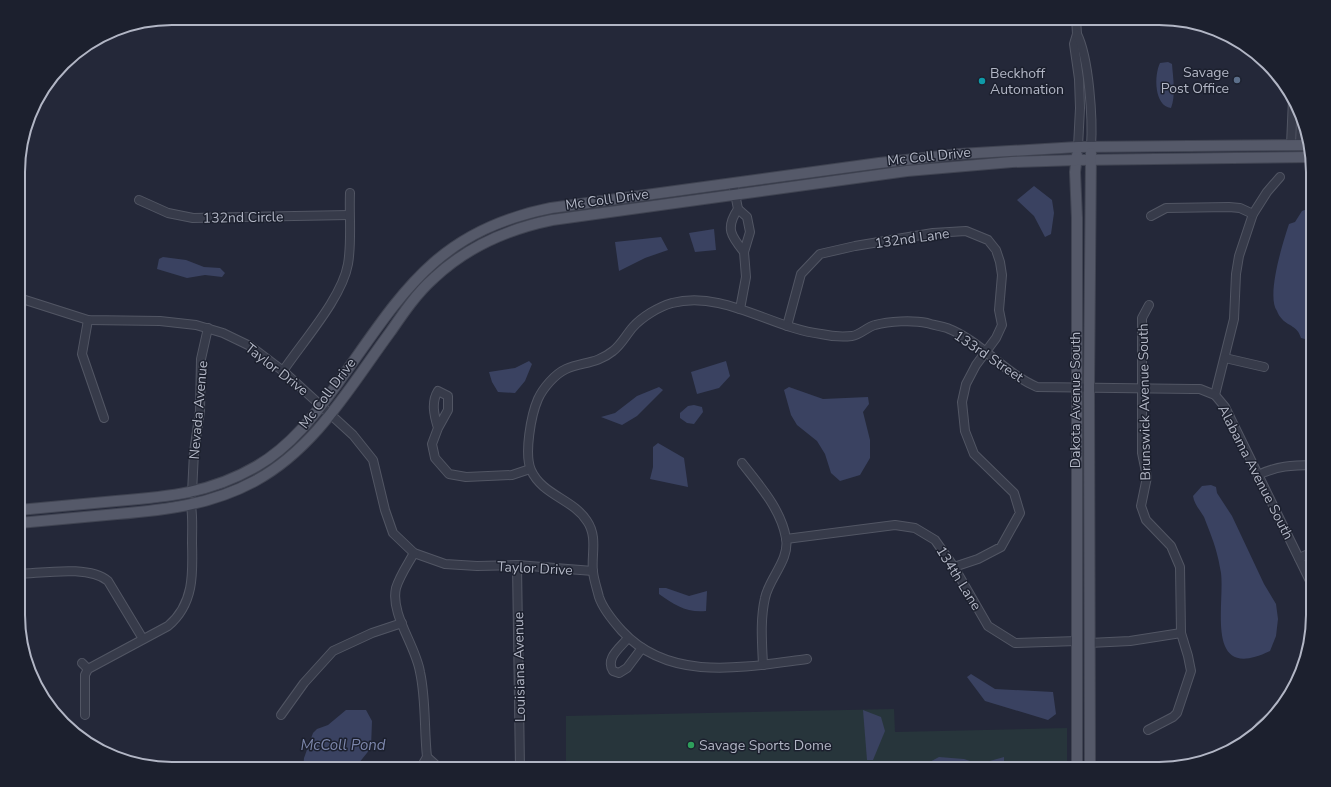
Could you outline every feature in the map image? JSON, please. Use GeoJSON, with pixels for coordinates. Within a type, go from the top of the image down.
{"type":"FeatureCollection","features":[{"type":"Feature","properties":{"kind":"main road","name":"Mc Coll Drive"},"geometry":{"type":"LineString","coordinates":[[25,509],[164,497],[192,493],[214,486],[258,466],[295,437],[321,406],[408,288],[438,258],[473,234],[510,218],[551,208],[959,154],[1078,147],[1300,145]]}},
{"type":"Feature","properties":{"kind":"main road","name":"Dakota Avenue South"},"geometry":{"type":"LineString","coordinates":[[1078,147],[1075,172],[1078,218],[1078,762]]}},
{"type":"Feature","properties":{"kind":"main road","name":"Dakota Avenue South"},"geometry":{"type":"LineString","coordinates":[[1090,762],[1089,387],[1092,147]]}},
{"type":"Feature","properties":{"kind":"main road","name":"Mc Coll Drive"},"geometry":{"type":"LineString","coordinates":[[25,522],[191,506],[230,493],[265,476],[302,447],[331,414],[425,286],[456,260],[478,245],[513,230],[552,220],[735,196],[907,171],[1006,163],[1091,159],[1306,158]]}},
{"type":"Feature","properties":{"kind":"street","name":"Dakota Avenue South"},"geometry":{"type":"LineString","coordinates":[[1076,25],[1077,34],[1074,44],[1080,92],[1078,147]]}},
{"type":"Feature","properties":{"kind":"street","name":"Dakota Avenue South"},"geometry":{"type":"LineString","coordinates":[[1077,34],[1082,43],[1088,83],[1092,147]]}},
{"type":"Feature","properties":{"kind":"street"},"geometry":{"type":"LineString","coordinates":[[1296,119],[1300,145]]}},
{"type":"Feature","properties":{"kind":"street"},"geometry":{"type":"LineString","coordinates":[[1300,132],[1300,145]]}},
{"type":"Feature","properties":{"kind":"street","name":"Alabama Avenue South"},"geometry":{"type":"LineString","coordinates":[[1280,177],[1267,192],[1253,214],[1237,265],[1234,319],[1215,395],[1225,407],[1306,572]]}},
{"type":"Feature","properties":{"kind":"street"},"geometry":{"type":"LineString","coordinates":[[733,183],[738,209],[747,217],[750,232],[744,252],[746,278],[740,309]]}},
{"type":"Feature","properties":{"kind":"street"},"geometry":{"type":"LineString","coordinates":[[283,371],[332,302],[344,279],[349,253],[350,193]]}},
{"type":"Feature","properties":{"kind":"street","name":"132nd Circle"},"geometry":{"type":"LineString","coordinates":[[140,200],[168,213],[193,218],[349,215]]}},
{"type":"Feature","properties":{"kind":"street"},"geometry":{"type":"LineString","coordinates":[[1151,216],[1166,208],[1229,207],[1240,208],[1253,214]]}},
{"type":"Feature","properties":{"kind":"street"},"geometry":{"type":"LineString","coordinates":[[738,209],[731,220],[732,237],[744,252]]}},
{"type":"Feature","properties":{"kind":"street","name":"132nd Lane"},"geometry":{"type":"LineString","coordinates":[[787,326],[801,274],[820,254],[855,246],[933,233],[966,231],[988,240],[996,250],[1001,268],[999,310],[1002,325],[996,338],[976,365],[966,384],[962,402],[965,431],[974,454],[1014,493],[1020,513],[1001,547],[978,559],[954,567]]}},
{"type":"Feature","properties":{"kind":"street","name":"Taylor Drive"},"geometry":{"type":"LineString","coordinates":[[25,300],[88,320],[172,322],[208,328],[223,333],[250,346],[283,371],[331,414],[353,435],[373,460],[385,510],[393,533],[414,553],[445,564],[477,566],[517,565],[593,571]]}},
{"type":"Feature","properties":{"kind":"street","name":"133rd Street"},"geometry":{"type":"LineString","coordinates":[[530,469],[527,445],[538,399],[549,382],[565,369],[593,363],[606,357],[616,349],[634,326],[648,314],[670,304],[696,300],[740,309],[787,326],[821,334],[853,336],[875,325],[922,322],[947,328],[968,340],[1023,381],[1037,387],[1077,386],[1200,389],[1215,395]]}},
{"type":"Feature","properties":{"kind":"street","name":"Brunswick Avenue South"},"geometry":{"type":"LineString","coordinates":[[1148,730],[1173,717],[1177,713],[1189,680],[1190,663],[1181,633],[1181,576],[1178,560],[1171,546],[1146,520],[1141,506],[1147,477],[1142,453],[1142,318],[1149,305]]}},
{"type":"Feature","properties":{"kind":"street"},"geometry":{"type":"LineString","coordinates":[[88,320],[82,354],[104,418]]}},
{"type":"Feature","properties":{"kind":"street","name":"Nevada Avenue"},"geometry":{"type":"LineString","coordinates":[[192,493],[194,452],[200,411],[202,359],[208,328]]}},
{"type":"Feature","properties":{"kind":"street"},"geometry":{"type":"LineString","coordinates":[[1225,358],[1264,367]]}},
{"type":"Feature","properties":{"kind":"street"},"geometry":{"type":"LineString","coordinates":[[438,428],[432,444],[435,458],[449,474],[466,477],[512,475],[530,469],[538,482],[578,511],[588,521],[594,543],[593,571],[600,599],[608,613],[628,638],[642,648],[667,661],[694,668],[763,665],[807,659]]}},
{"type":"Feature","properties":{"kind":"street"},"geometry":{"type":"LineString","coordinates":[[742,463],[772,502],[781,522],[786,539],[781,564],[765,596],[761,618],[763,665]]}},
{"type":"Feature","properties":{"kind":"street"},"geometry":{"type":"LineString","coordinates":[[1258,475],[1271,469],[1287,465],[1306,465]]}},
{"type":"Feature","properties":{"kind":"street"},"geometry":{"type":"LineString","coordinates":[[85,715],[85,675],[88,669],[175,620],[186,603],[193,580],[191,506]]}},
{"type":"Feature","properties":{"kind":"street","name":"134th Lane"},"geometry":{"type":"LineString","coordinates":[[786,539],[895,525],[914,528],[934,540],[954,567],[968,594],[988,626],[1015,642],[1077,641]]}},
{"type":"Feature","properties":{"kind":"street"},"geometry":{"type":"LineString","coordinates":[[414,553],[401,575],[396,589],[396,603],[420,670],[427,757],[424,762]]}},
{"type":"Feature","properties":{"kind":"street"},"geometry":{"type":"LineString","coordinates":[[1299,558],[1306,555]]}},
{"type":"Feature","properties":{"kind":"street","name":"Louisiana Avenue"},"geometry":{"type":"LineString","coordinates":[[517,565],[520,762]]}},
{"type":"Feature","properties":{"kind":"street"},"geometry":{"type":"LineString","coordinates":[[25,574],[86,572],[103,577],[108,582],[143,639]]}},
{"type":"Feature","properties":{"kind":"street"},"geometry":{"type":"LineString","coordinates":[[281,715],[304,683],[333,651],[372,633],[402,623]]}},
{"type":"Feature","properties":{"kind":"street"},"geometry":{"type":"LineString","coordinates":[[1089,643],[1130,641],[1181,633]]}},
{"type":"Feature","properties":{"kind":"street"},"geometry":{"type":"LineString","coordinates":[[628,638],[610,658],[610,666],[613,671],[619,673],[627,668],[642,648]]}},
{"type":"Feature","properties":{"kind":"street"},"geometry":{"type":"LineString","coordinates":[[82,663],[88,669]]}},
{"type":"Feature","properties":{"kind":"street"},"geometry":{"type":"LineString","coordinates":[[427,757],[432,762]]}},
{"type":"Feature","properties":{"kind":"shaded area"},"geometry":{"type":"Polygon","coordinates":[[[894,709],[895,732],[1067,728],[1067,762],[566,762],[566,716],[894,709]]]}},
{"type":"Feature","properties":{"kind":"water"},"geometry":{"type":"Polygon","coordinates":[[[1168,62],[1172,64],[1174,92],[1171,108],[1165,106],[1161,102],[1158,96],[1156,82],[1160,63],[1168,62]]]}},
{"type":"Feature","properties":{"kind":"water"},"geometry":{"type":"Polygon","coordinates":[[[1034,186],[1052,200],[1054,213],[1051,234],[1045,237],[1034,216],[1017,200],[1034,186]]]}},
{"type":"Feature","properties":{"kind":"water"},"geometry":{"type":"Polygon","coordinates":[[[1306,210],[1306,339],[1301,338],[1295,328],[1285,322],[1278,313],[1274,304],[1273,294],[1274,282],[1289,224],[1295,222],[1302,211],[1306,210]]]}},
{"type":"Feature","properties":{"kind":"water"},"geometry":{"type":"Polygon","coordinates":[[[714,229],[716,250],[695,252],[689,233],[714,229]]]}},
{"type":"Feature","properties":{"kind":"water"},"geometry":{"type":"Polygon","coordinates":[[[661,237],[668,250],[645,258],[619,271],[615,242],[661,237]]]}},
{"type":"Feature","properties":{"kind":"water"},"geometry":{"type":"Polygon","coordinates":[[[163,257],[186,260],[204,267],[220,268],[225,273],[222,277],[205,275],[187,278],[157,269],[159,259],[163,257]]]}},
{"type":"Feature","properties":{"kind":"water"},"geometry":{"type":"Polygon","coordinates":[[[529,361],[532,364],[525,381],[515,393],[498,392],[492,382],[489,372],[515,368],[529,361]]]}},
{"type":"Feature","properties":{"kind":"water"},"geometry":{"type":"Polygon","coordinates":[[[726,361],[730,376],[719,388],[697,394],[691,372],[726,361]]]}},
{"type":"Feature","properties":{"kind":"water"},"geometry":{"type":"Polygon","coordinates":[[[659,387],[663,390],[637,416],[622,425],[601,417],[615,413],[637,396],[659,387]]]}},
{"type":"Feature","properties":{"kind":"water"},"geometry":{"type":"Polygon","coordinates":[[[789,387],[823,399],[868,397],[869,404],[863,412],[870,440],[870,458],[860,475],[840,481],[831,473],[825,454],[817,441],[797,425],[791,415],[784,390],[789,387]]]}},
{"type":"Feature","properties":{"kind":"water"},"geometry":{"type":"Polygon","coordinates":[[[694,405],[702,407],[703,412],[694,424],[687,423],[680,418],[680,413],[688,406],[694,405]]]}},
{"type":"Feature","properties":{"kind":"water"},"geometry":{"type":"Polygon","coordinates":[[[658,443],[684,458],[688,487],[650,479],[653,467],[653,447],[658,443]]]}},
{"type":"Feature","properties":{"kind":"water"},"geometry":{"type":"Polygon","coordinates":[[[1211,485],[1216,487],[1217,493],[1232,516],[1264,584],[1276,604],[1278,619],[1276,636],[1270,651],[1249,658],[1235,657],[1227,649],[1222,636],[1222,587],[1219,561],[1214,542],[1204,517],[1193,496],[1202,486],[1211,485]]]}},
{"type":"Feature","properties":{"kind":"water"},"geometry":{"type":"Polygon","coordinates":[[[659,588],[666,588],[689,596],[707,591],[706,611],[693,611],[675,605],[659,594],[659,588]]]}},
{"type":"Feature","properties":{"kind":"water"},"geometry":{"type":"Polygon","coordinates":[[[971,674],[995,689],[1053,692],[1056,714],[1048,720],[985,701],[967,677],[971,674]]]}},
{"type":"Feature","properties":{"kind":"water","name":"McColl Pond"},"geometry":{"type":"Polygon","coordinates":[[[346,710],[366,710],[372,721],[371,748],[360,762],[304,762],[313,733],[317,729],[328,725],[346,710]]]}},
{"type":"Feature","properties":{"kind":"water"},"geometry":{"type":"Polygon","coordinates":[[[863,710],[881,717],[885,731],[873,760],[867,760],[863,710]]]}},
{"type":"Feature","properties":{"kind":"water"},"geometry":{"type":"Polygon","coordinates":[[[939,757],[964,759],[973,762],[930,762],[939,757]]]}},
{"type":"Feature","properties":{"kind":"water"},"geometry":{"type":"Polygon","coordinates":[[[1004,757],[1004,762],[986,762],[1004,757]]]}},
{"type":"Feature","properties":{"kind":"place","name":"Savage Post Office"},"geometry":{"type":"Point","coordinates":[1237,80]}},
{"type":"Feature","properties":{"kind":"place","name":"Beckhoff Automation"},"geometry":{"type":"Point","coordinates":[982,81]}},
{"type":"Feature","properties":{"kind":"place","name":"Savage Sports Dome"},"geometry":{"type":"Point","coordinates":[691,745]}}]}
